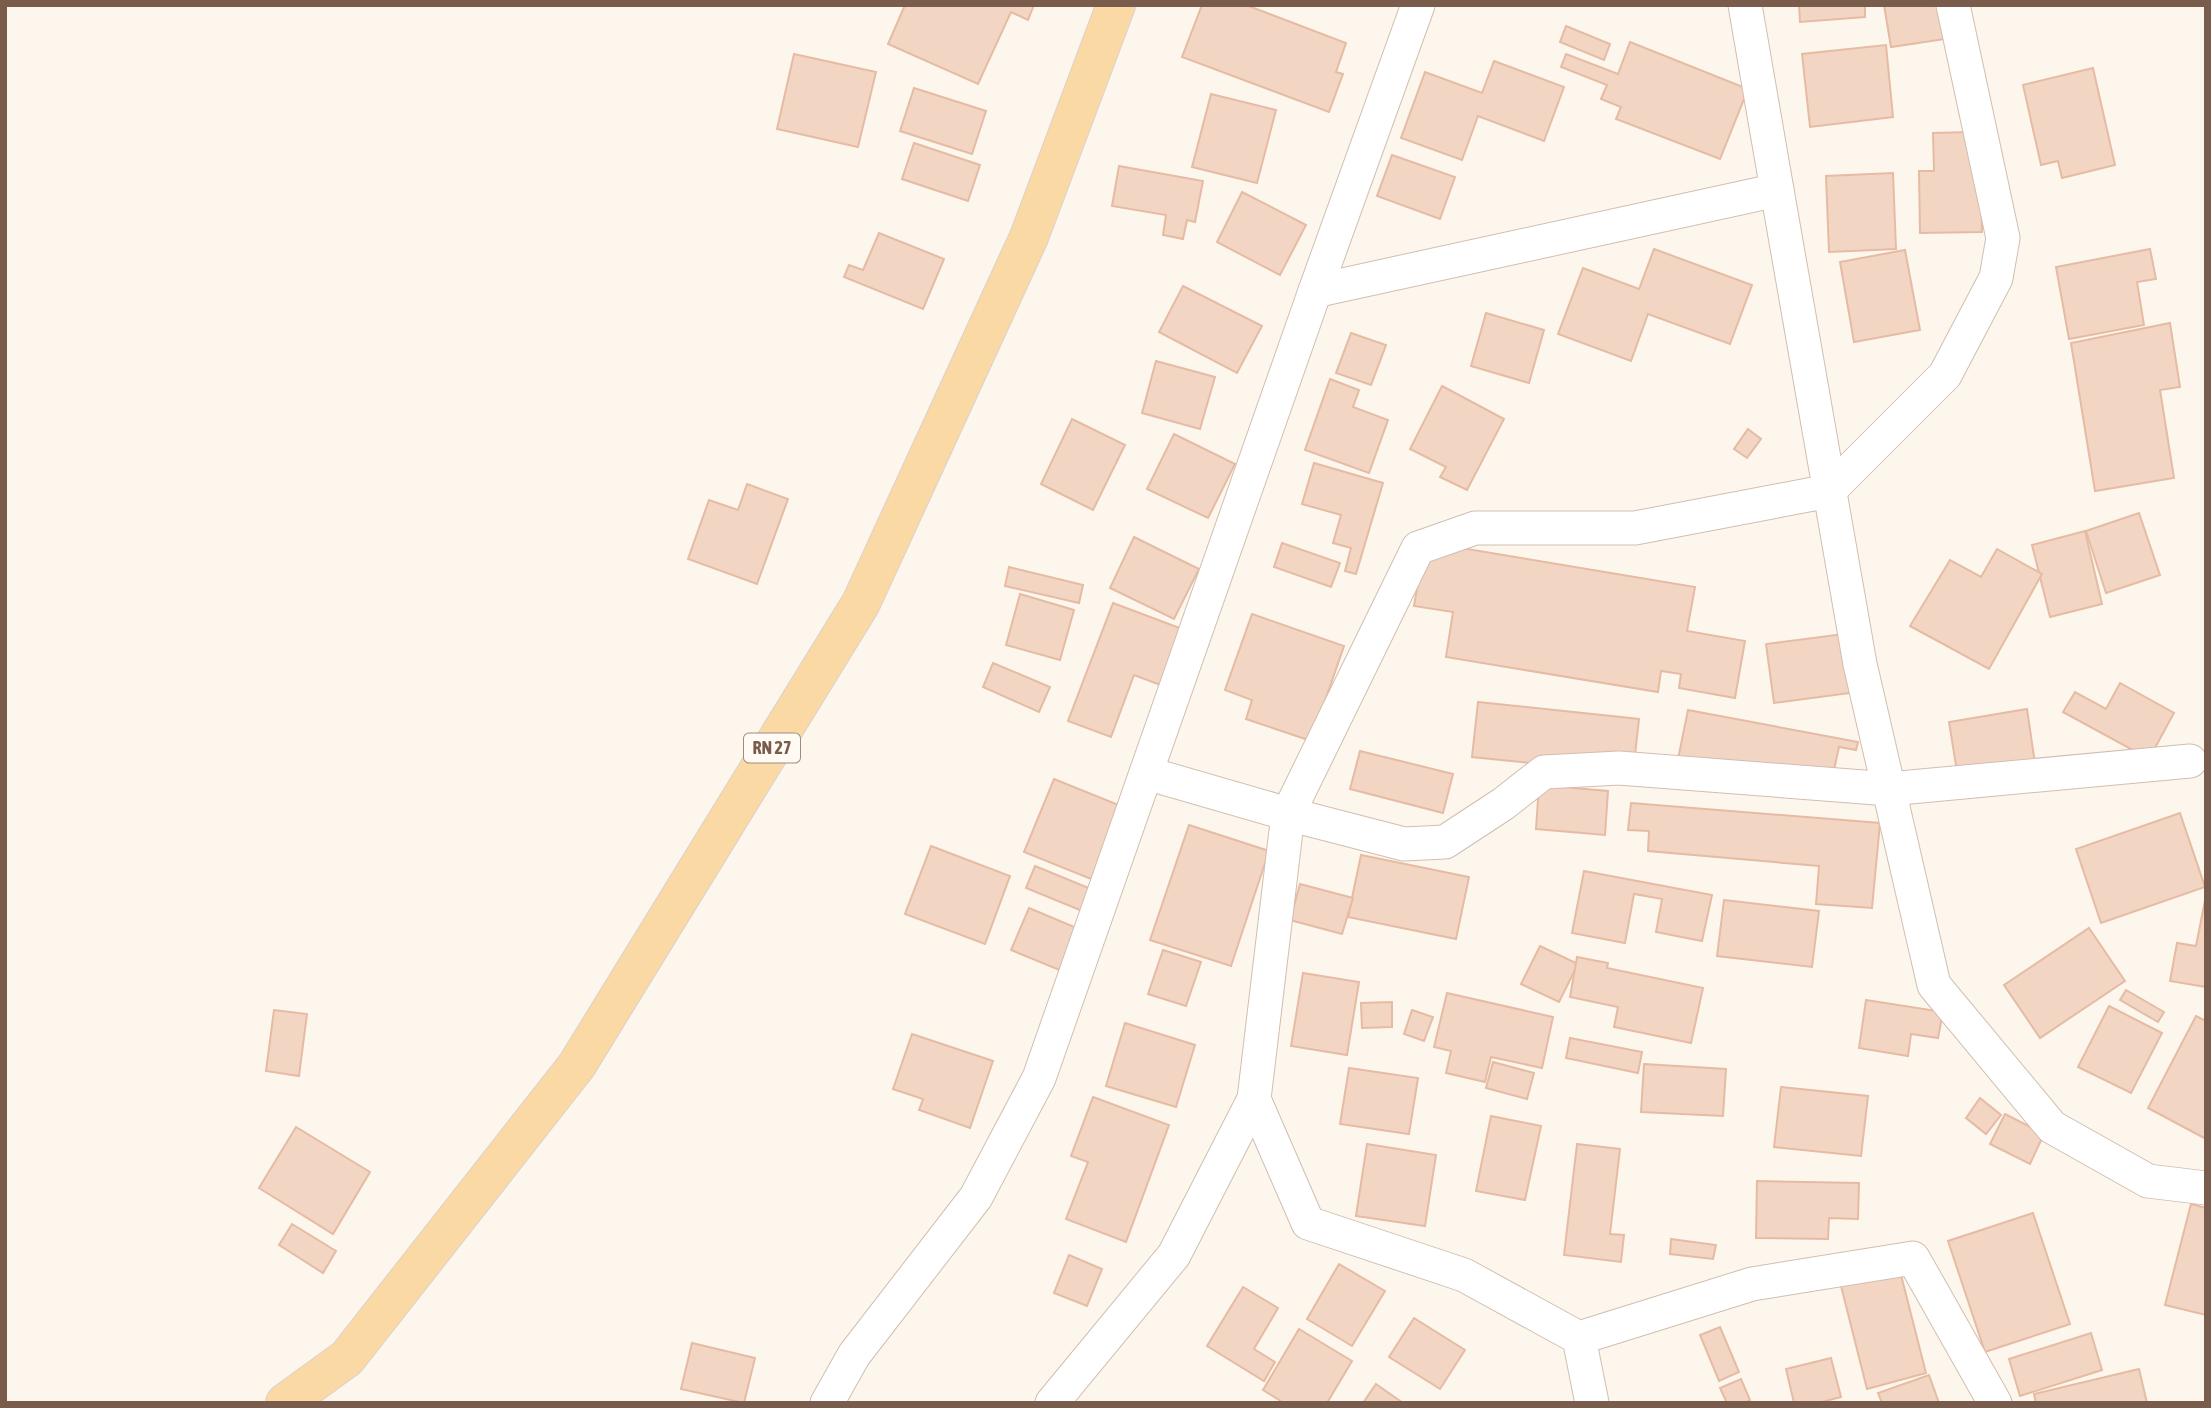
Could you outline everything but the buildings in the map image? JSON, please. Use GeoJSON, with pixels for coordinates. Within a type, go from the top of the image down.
{"type":"FeatureCollection","features":[{"type":"Feature","properties":{"kind":"main road","name":"RN 27"},"geometry":{"type":"LineString","coordinates":[[285,1403],[346,1358],[577,1065],[860,603],[1029,237],[1116,5]]}},
{"type":"Feature","properties":{"kind":"street"},"geometry":{"type":"LineString","coordinates":[[827,1403],[854,1355],[976,1197],[1039,1078],[1418,5]]}},
{"type":"Feature","properties":{"kind":"street"},"geometry":{"type":"LineString","coordinates":[[1745,5],[1860,664],[1934,985],[2052,1127],[2148,1181],[2206,1188]]}},
{"type":"Feature","properties":{"kind":"street"},"geometry":{"type":"LineString","coordinates":[[1052,1403],[1174,1255],[1254,1099],[1288,814],[1418,548],[1475,528],[1635,528],[1829,491],[1945,375],[1996,278],[2003,238],[1953,5]]}},
{"type":"Feature","properties":{"kind":"street"},"geometry":{"type":"LineString","coordinates":[[1315,291],[1777,190]]}},
{"type":"Feature","properties":{"kind":"street"},"geometry":{"type":"LineString","coordinates":[[1146,773],[1404,844],[1446,842],[1503,804],[1544,772],[1619,768],[1889,789],[2190,761]]}},
{"type":"Feature","properties":{"kind":"street"},"geometry":{"type":"LineString","coordinates":[[1254,1099],[1308,1223],[1464,1275],[1578,1338],[1752,1284],[1913,1258],[1995,1403]]}},
{"type":"Feature","properties":{"kind":"street"},"geometry":{"type":"LineString","coordinates":[[1578,1338],[1592,1403]]}}]}
